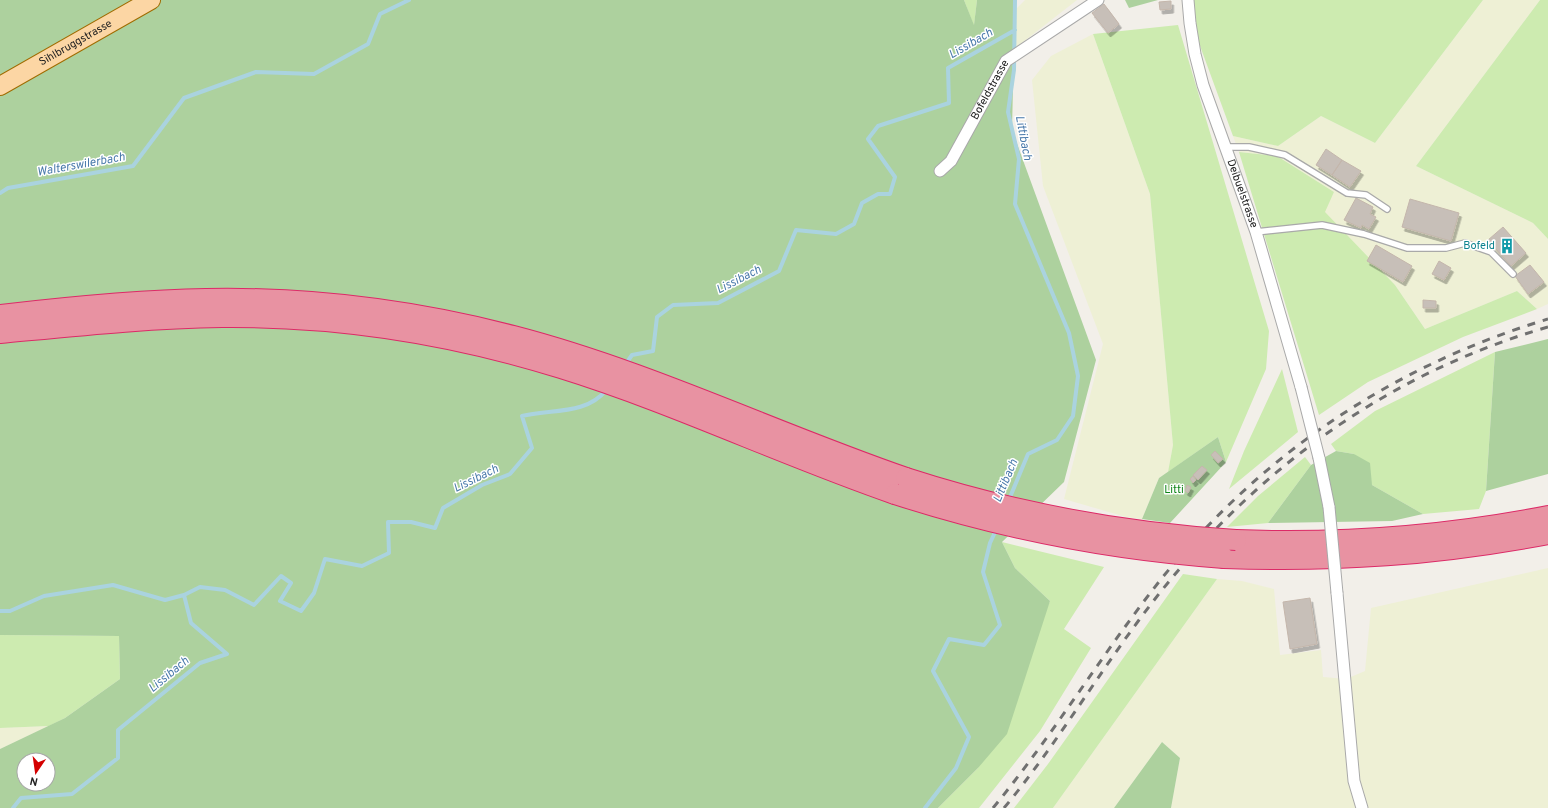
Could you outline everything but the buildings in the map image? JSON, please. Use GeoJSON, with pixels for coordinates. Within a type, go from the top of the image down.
{"type":"FeatureCollection","features":[{"type":"Feature","properties":{"kind":"highway"},"geometry":{"type":"LineString","coordinates":[[0,315],[142,302],[208,299],[277,300],[347,305],[408,314],[514,336],[612,367],[744,426],[901,486],[969,517],[1040,534],[1147,551],[1224,558],[1319,560],[1387,557],[1449,550],[1548,534]]}},
{"type":"Feature","properties":{"kind":"highway"},"geometry":{"type":"LineString","coordinates":[[0,333],[155,319],[259,318],[327,322],[396,330],[501,351],[559,367],[744,426]]}},
{"type":"Feature","properties":{"kind":"highway"},"geometry":{"type":"LineString","coordinates":[[901,486],[1079,523],[1145,533],[1236,540],[1305,542],[1388,538],[1479,528],[1548,516]]}},
{"type":"Feature","properties":{"kind":"main road","name":"Sihlbruggstrasse"},"geometry":{"type":"LineString","coordinates":[[0,86],[151,0]]}},
{"type":"Feature","properties":{"kind":"street","name":"Bofeldstrasse"},"geometry":{"type":"LineString","coordinates":[[940,170],[951,161],[1006,61],[1098,0]]}},
{"type":"Feature","properties":{"kind":"street","name":"Deibuelstrasse"},"geometry":{"type":"LineString","coordinates":[[1188,0],[1190,22],[1201,77],[1256,232],[1301,387],[1319,458],[1328,508],[1354,781],[1362,808]]}},
{"type":"Feature","properties":{"kind":"lane"},"geometry":{"type":"LineString","coordinates":[[1226,147],[1249,147],[1285,155],[1348,192],[1366,195],[1387,209]]}},
{"type":"Feature","properties":{"kind":"lane"},"geometry":{"type":"LineString","coordinates":[[1256,232],[1322,225],[1364,234],[1407,248],[1446,248],[1465,243],[1491,252],[1513,274]]}},
{"type":"Feature","properties":{"kind":"green space"},"geometry":{"type":"Polygon","coordinates":[[[0,0],[964,0],[974,25],[977,0],[1015,0],[1012,130],[1096,360],[1064,482],[1002,542],[1015,568],[1050,601],[1007,734],[978,768],[938,808],[0,808],[0,749],[65,718],[120,679],[119,636],[0,635],[0,0]]]}},
{"type":"Feature","properties":{"kind":"green space"},"geometry":{"type":"Polygon","coordinates":[[[964,0],[977,0],[974,26],[964,0]]]}},
{"type":"Feature","properties":{"kind":"green space"},"geometry":{"type":"Polygon","coordinates":[[[1025,0],[1077,0],[1014,49],[1015,10],[1025,0]]]}},
{"type":"Feature","properties":{"kind":"green space"},"geometry":{"type":"Polygon","coordinates":[[[1125,0],[1158,0],[1129,8],[1125,0]]]}},
{"type":"Feature","properties":{"kind":"green space"},"geometry":{"type":"Polygon","coordinates":[[[1192,0],[1483,0],[1375,143],[1321,116],[1278,146],[1233,136],[1192,24],[1192,0]]]}},
{"type":"Feature","properties":{"kind":"green space","name":"Bofeld"},"geometry":{"type":"Polygon","coordinates":[[[1483,0],[1540,0],[1416,166],[1533,223],[1548,239],[1548,304],[1537,309],[1517,291],[1425,329],[1395,285],[1324,212],[1334,192],[1277,156],[1239,152],[1233,136],[1278,146],[1321,116],[1375,143],[1483,0]]]}},
{"type":"Feature","properties":{"kind":"green space"},"geometry":{"type":"Polygon","coordinates":[[[1540,0],[1548,0],[1548,239],[1533,223],[1416,166],[1540,0]]]}},
{"type":"Feature","properties":{"kind":"green space"},"geometry":{"type":"Polygon","coordinates":[[[1178,25],[1269,331],[1266,369],[1226,462],[1218,437],[1168,472],[1173,445],[1150,194],[1093,34],[1178,25]]]}},
{"type":"Feature","properties":{"kind":"green space"},"geometry":{"type":"Polygon","coordinates":[[[1093,34],[1150,194],[1173,445],[1168,472],[1159,478],[1142,519],[1126,517],[1064,499],[1103,344],[1043,186],[1032,80],[1051,56],[1093,34]]]}},
{"type":"Feature","properties":{"kind":"green space"},"geometry":{"type":"Polygon","coordinates":[[[1239,152],[1277,156],[1334,192],[1325,212],[1395,285],[1425,329],[1517,291],[1537,309],[1463,337],[1368,382],[1319,415],[1239,152]]]}},
{"type":"Feature","properties":{"kind":"green space"},"geometry":{"type":"Polygon","coordinates":[[[1548,339],[1548,474],[1486,491],[1495,352],[1548,339]]]}},
{"type":"Feature","properties":{"kind":"green space"},"geometry":{"type":"Polygon","coordinates":[[[1495,352],[1486,491],[1479,509],[1423,514],[1372,485],[1354,454],[1336,451],[1331,444],[1375,411],[1495,352]]]}},
{"type":"Feature","properties":{"kind":"green space"},"geometry":{"type":"Polygon","coordinates":[[[1282,369],[1298,432],[1229,489],[1244,451],[1282,369]]]}},
{"type":"Feature","properties":{"kind":"green space","name":"Litti"},"geometry":{"type":"Polygon","coordinates":[[[1218,437],[1226,462],[1170,523],[1142,519],[1159,478],[1218,437]]]}},
{"type":"Feature","properties":{"kind":"green space"},"geometry":{"type":"Polygon","coordinates":[[[1336,451],[1354,454],[1370,463],[1372,485],[1423,514],[1392,521],[1268,523],[1311,465],[1336,451]]]}},
{"type":"Feature","properties":{"kind":"green space"},"geometry":{"type":"Polygon","coordinates":[[[1305,457],[1311,465],[1268,523],[1227,527],[1258,496],[1305,457]]]}},
{"type":"Feature","properties":{"kind":"green space"},"geometry":{"type":"Polygon","coordinates":[[[1002,542],[1104,567],[1064,629],[1091,648],[1040,731],[979,808],[938,808],[978,768],[1050,601],[1015,568],[1002,542]]]}},
{"type":"Feature","properties":{"kind":"green space"},"geometry":{"type":"Polygon","coordinates":[[[1548,568],[1548,808],[1171,808],[1180,758],[1162,742],[1114,808],[1053,808],[1217,579],[1242,581],[1274,589],[1280,655],[1321,650],[1323,677],[1346,679],[1365,671],[1371,608],[1548,568]]]}},
{"type":"Feature","properties":{"kind":"green space"},"geometry":{"type":"Polygon","coordinates":[[[1183,574],[1217,579],[1053,808],[1014,808],[1048,764],[1183,574]]]}},
{"type":"Feature","properties":{"kind":"green space"},"geometry":{"type":"Polygon","coordinates":[[[0,635],[119,636],[120,679],[65,718],[49,726],[0,728],[0,635]]]}},
{"type":"Feature","properties":{"kind":"green space"},"geometry":{"type":"Polygon","coordinates":[[[49,726],[0,749],[0,728],[49,726]]]}},
{"type":"Feature","properties":{"kind":"green space"},"geometry":{"type":"Polygon","coordinates":[[[1162,742],[1180,758],[1171,808],[1114,808],[1162,742]]]}},
{"type":"Feature","properties":{"kind":"waterway","name":"Walterswilerbach"},"geometry":{"type":"LineString","coordinates":[[0,193],[8,188],[133,166],[184,98],[256,72],[314,74],[368,44],[380,14],[409,0]]}},
{"type":"Feature","properties":{"kind":"waterway","name":"Littibach"},"geometry":{"type":"LineString","coordinates":[[1008,502],[1028,454],[1057,440],[1073,416],[1078,376],[1069,333],[1015,204],[1019,159],[1008,112],[1014,70],[1015,0]]}},
{"type":"Feature","properties":{"kind":"waterway","name":"Lissibach"},"geometry":{"type":"LineString","coordinates":[[625,365],[632,355],[653,351],[657,317],[673,305],[718,303],[779,271],[796,230],[836,234],[854,224],[862,203],[878,194],[890,194],[895,177],[868,139],[878,126],[949,103],[948,68],[1015,30]]}},
{"type":"Feature","properties":{"kind":"waterway","name":"Lissibach"},"geometry":{"type":"LineString","coordinates":[[13,808],[21,798],[72,794],[118,758],[118,730],[200,663],[227,654],[191,623],[184,595],[200,587],[225,590],[254,605],[281,576],[291,583],[280,601],[301,611],[314,593],[325,559],[362,566],[389,553],[388,522],[411,522],[435,528],[443,508],[482,485],[510,474],[532,448],[522,416],[567,410],[589,404],[606,390]]}},
{"type":"Feature","properties":{"kind":"waterway","name":"Littibach"},"geometry":{"type":"LineString","coordinates":[[925,808],[956,768],[969,737],[933,671],[949,639],[984,645],[1000,625],[983,572],[990,543],[997,528]]}},
{"type":"Feature","properties":{"kind":"waterway"},"geometry":{"type":"LineString","coordinates":[[0,611],[10,611],[44,596],[113,585],[165,600],[184,595]]}},
{"type":"Feature","properties":{"kind":"railway"},"geometry":{"type":"LineString","coordinates":[[993,808],[1037,751],[1119,635],[1162,578],[1202,533],[1244,491],[1288,453],[1335,419],[1385,388],[1437,362],[1491,338],[1548,319]]}},
{"type":"Feature","properties":{"kind":"railway"},"geometry":{"type":"LineString","coordinates":[[1004,808],[1056,739],[1122,643],[1180,569],[1223,522],[1270,478],[1319,439],[1372,404],[1427,374],[1486,348],[1548,327]]}},
{"type":"Feature","properties":{"kind":"place","name":"Bofeld"},"geometry":{"type":"Point","coordinates":[1507,246]}}]}
